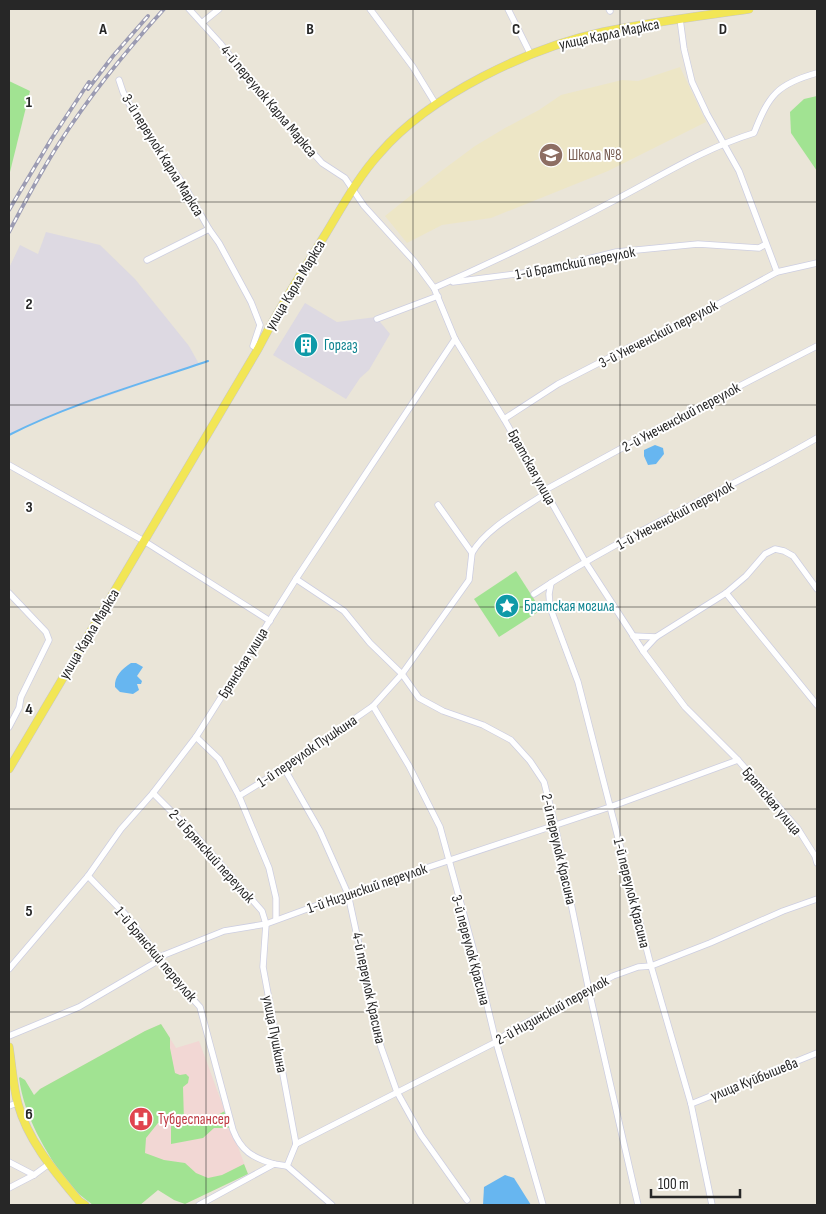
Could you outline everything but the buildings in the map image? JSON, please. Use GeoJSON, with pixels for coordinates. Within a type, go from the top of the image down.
{"type":"FeatureCollection","features":[{"type":"Feature","properties":{"kind":"main road","name":"улица Карла Маркса"},"geometry":{"type":"LineString","coordinates":[[9,769],[258,349],[276,314],[352,189],[380,152],[435,103],[478,79],[548,47],[603,32],[680,20],[717,11],[749,9]]}},
{"type":"Feature","properties":{"kind":"main road"},"geometry":{"type":"LineString","coordinates":[[9,1047],[17,1103],[26,1127],[49,1164],[80,1204]]}},
{"type":"Feature","properties":{"kind":"street","name":"4-й переулок Карла Маркса"},"geometry":{"type":"LineString","coordinates":[[189,9],[203,22],[250,82],[322,163],[345,178],[352,189]]}},
{"type":"Feature","properties":{"kind":"street"},"geometry":{"type":"LineString","coordinates":[[203,22],[219,9]]}},
{"type":"Feature","properties":{"kind":"street"},"geometry":{"type":"LineString","coordinates":[[370,9],[413,67],[435,103]]}},
{"type":"Feature","properties":{"kind":"street"},"geometry":{"type":"LineString","coordinates":[[508,9],[532,55]]}},
{"type":"Feature","properties":{"kind":"street"},"geometry":{"type":"LineString","coordinates":[[680,20],[684,49],[692,82],[706,114],[739,172],[777,272]]}},
{"type":"Feature","properties":{"kind":"street","name":"1-й Братский переулок"},"geometry":{"type":"LineString","coordinates":[[434,288],[485,266],[590,214],[722,143],[754,133],[764,108],[774,94],[796,79],[817,73]]}},
{"type":"Feature","properties":{"kind":"street","name":"3-й переулок Карла Маркса"},"geometry":{"type":"LineString","coordinates":[[119,80],[133,112],[185,187],[219,243],[251,302],[260,325],[253,346],[258,349]]}},
{"type":"Feature","properties":{"kind":"street","name":"Братская улица"},"geometry":{"type":"LineString","coordinates":[[352,189],[364,206],[414,261],[434,288],[455,339],[504,419],[586,563],[643,652],[685,707],[738,760],[798,829],[816,855],[817,863]]}},
{"type":"Feature","properties":{"kind":"street","name":"3-й переулок Карла Маркса"},"geometry":{"type":"LineString","coordinates":[[147,260],[209,229]]}},
{"type":"Feature","properties":{"kind":"street","name":"1-й Братский переулок"},"geometry":{"type":"LineString","coordinates":[[443,284],[539,271],[616,252],[698,244],[759,248],[766,244]]}},
{"type":"Feature","properties":{"kind":"street","name":"3-й Унеченский переулок"},"geometry":{"type":"LineString","coordinates":[[504,419],[558,384],[777,272],[817,263]]}},
{"type":"Feature","properties":{"kind":"street"},"geometry":{"type":"LineString","coordinates":[[377,320],[438,296]]}},
{"type":"Feature","properties":{"kind":"street","name":"Брянская улица"},"geometry":{"type":"LineString","coordinates":[[9,969],[88,876],[121,829],[153,793],[196,737],[296,579],[455,339]]}},
{"type":"Feature","properties":{"kind":"street","name":"2-й Унеченский переулок"},"geometry":{"type":"LineString","coordinates":[[472,553],[476,544],[490,532],[546,491],[700,406],[817,346]]}},
{"type":"Feature","properties":{"kind":"street","name":"1-й Унеченский переулок"},"geometry":{"type":"LineString","coordinates":[[534,594],[586,563],[817,438]]}},
{"type":"Feature","properties":{"kind":"street"},"geometry":{"type":"LineString","coordinates":[[9,465],[144,541],[270,621]]}},
{"type":"Feature","properties":{"kind":"street"},"geometry":{"type":"LineString","coordinates":[[438,505],[472,553]]}},
{"type":"Feature","properties":{"kind":"street"},"geometry":{"type":"LineString","coordinates":[[643,652],[656,637],[726,593],[746,576],[765,554],[775,550],[784,551],[793,556],[817,589]]}},
{"type":"Feature","properties":{"kind":"street","name":"1-й переулок Пушкина"},"geometry":{"type":"LineString","coordinates":[[239,796],[284,768],[374,706],[402,674],[469,580],[472,553]]}},
{"type":"Feature","properties":{"kind":"street","name":"2-й переулок Красина"},"geometry":{"type":"LineString","coordinates":[[296,579],[344,611],[370,643],[402,674],[419,698],[443,711],[483,725],[511,740],[530,760],[544,782],[556,825],[589,991],[638,1205]]}},
{"type":"Feature","properties":{"kind":"street","name":"1-й переулок Красина"},"geometry":{"type":"LineString","coordinates":[[551,583],[548,594],[550,607],[578,682],[651,966],[691,1104],[712,1205]]}},
{"type":"Feature","properties":{"kind":"street"},"geometry":{"type":"LineString","coordinates":[[9,593],[46,632],[49,640],[20,698],[19,708],[9,727]]}},
{"type":"Feature","properties":{"kind":"street"},"geometry":{"type":"LineString","coordinates":[[726,593],[817,705]]}},
{"type":"Feature","properties":{"kind":"street"},"geometry":{"type":"LineString","coordinates":[[633,636],[656,637]]}},
{"type":"Feature","properties":{"kind":"street","name":"3-й переулок Красина"},"geometry":{"type":"LineString","coordinates":[[374,706],[409,766],[440,827],[477,963],[496,1042],[543,1205]]}},
{"type":"Feature","properties":{"kind":"street"},"geometry":{"type":"LineString","coordinates":[[196,737],[219,759],[239,796],[269,868],[276,898],[276,920]]}},
{"type":"Feature","properties":{"kind":"street","name":"1-й Низинский переулок"},"geometry":{"type":"LineString","coordinates":[[9,1036],[79,1006],[156,962],[159,956],[224,931],[266,924],[348,894],[610,807],[738,760]]}},
{"type":"Feature","properties":{"kind":"street","name":"4-й переулок Красина"},"geometry":{"type":"LineString","coordinates":[[284,768],[320,831],[348,894],[381,1047],[397,1092],[421,1135],[466,1200]]}},
{"type":"Feature","properties":{"kind":"street","name":"2-й Брянский переулок"},"geometry":{"type":"LineString","coordinates":[[153,793],[196,835],[234,878],[262,911],[266,924]]}},
{"type":"Feature","properties":{"kind":"street","name":"1-й Брянский переулок"},"geometry":{"type":"LineString","coordinates":[[88,876],[125,914],[159,956],[170,973],[200,1008],[238,1144],[259,1160],[286,1166]]}},
{"type":"Feature","properties":{"kind":"street","name":"2-й Низинский переулок"},"geometry":{"type":"LineString","coordinates":[[296,1144],[496,1042],[512,1030],[589,991],[613,976],[638,967],[651,966],[710,943],[783,910],[817,899]]}},
{"type":"Feature","properties":{"kind":"street","name":"улица Пушкина"},"geometry":{"type":"LineString","coordinates":[[266,924],[263,967],[296,1144]]}},
{"type":"Feature","properties":{"kind":"street","name":"улица Куйбышева"},"geometry":{"type":"LineString","coordinates":[[691,1104],[817,1053]]}},
{"type":"Feature","properties":{"kind":"street"},"geometry":{"type":"LineString","coordinates":[[9,1106],[17,1103]]}},
{"type":"Feature","properties":{"kind":"street"},"geometry":{"type":"LineString","coordinates":[[296,1144],[286,1166],[332,1205]]}},
{"type":"Feature","properties":{"kind":"street"},"geometry":{"type":"LineString","coordinates":[[9,1162],[34,1175]]}},
{"type":"Feature","properties":{"kind":"street"},"geometry":{"type":"LineString","coordinates":[[9,1188],[34,1175],[49,1164]]}},
{"type":"Feature","properties":{"kind":"street"},"geometry":{"type":"LineString","coordinates":[[199,1205],[274,1164]]}},
{"type":"Feature","properties":{"kind":"shaded area","name":"Школа №8"},"geometry":{"type":"Polygon","coordinates":[[[680,67],[706,122],[608,171],[491,218],[442,225],[407,243],[385,216],[475,146],[539,110],[561,95],[622,80],[638,81],[680,67]]]}},
{"type":"Feature","properties":{"kind":"shaded area"},"geometry":{"type":"Polygon","coordinates":[[[46,232],[100,245],[135,279],[189,346],[199,364],[34,422],[9,435],[9,268],[20,245],[38,254],[46,232]]]}},
{"type":"Feature","properties":{"kind":"shaded area"},"geometry":{"type":"Polygon","coordinates":[[[305,303],[337,322],[376,317],[390,334],[369,370],[360,378],[346,399],[273,355],[305,303]]]}},
{"type":"Feature","properties":{"kind":"shaded area","name":"Тубдеспансер"},"geometry":{"type":"Polygon","coordinates":[[[161,1024],[176,1048],[199,1041],[248,1174],[185,1204],[158,1190],[140,1205],[40,1089],[161,1024]]]}},
{"type":"Feature","properties":{"kind":"green space"},"geometry":{"type":"Polygon","coordinates":[[[9,81],[30,91],[9,176],[9,81]]]}},
{"type":"Feature","properties":{"kind":"green space"},"geometry":{"type":"Polygon","coordinates":[[[817,96],[817,171],[791,133],[790,112],[804,99],[817,96]]]}},
{"type":"Feature","properties":{"kind":"green space"},"geometry":{"type":"Polygon","coordinates":[[[516,571],[541,610],[499,637],[474,599],[516,571]]]}},
{"type":"Feature","properties":{"kind":"green space","name":"Тубдеспансер"},"geometry":{"type":"Polygon","coordinates":[[[161,1024],[170,1038],[175,1073],[180,1075],[186,1074],[189,1077],[188,1083],[183,1087],[184,1121],[208,1120],[225,1111],[231,1128],[214,1128],[203,1138],[171,1144],[171,1125],[158,1123],[146,1138],[145,1153],[164,1160],[185,1163],[196,1173],[208,1178],[222,1175],[244,1164],[248,1174],[185,1204],[174,1200],[158,1190],[140,1205],[93,1205],[67,1182],[43,1145],[26,1106],[19,1078],[25,1080],[34,1095],[40,1089],[161,1024]]]}},
{"type":"Feature","properties":{"kind":"water"},"geometry":{"type":"Polygon","coordinates":[[[655,445],[663,448],[664,454],[656,464],[648,465],[644,456],[644,450],[655,445]]]}},
{"type":"Feature","properties":{"kind":"water"},"geometry":{"type":"Polygon","coordinates":[[[131,663],[136,663],[143,667],[137,676],[142,681],[141,684],[137,684],[139,690],[133,694],[120,692],[115,687],[119,673],[131,663]]]}},
{"type":"Feature","properties":{"kind":"water"},"geometry":{"type":"Polygon","coordinates":[[[505,1175],[514,1178],[531,1205],[483,1205],[484,1187],[505,1175]]]}},
{"type":"Feature","properties":{"kind":"waterway"},"geometry":{"type":"LineString","coordinates":[[9,435],[57,413],[208,361]]}},
{"type":"Feature","properties":{"kind":"railway"},"geometry":{"type":"LineString","coordinates":[[9,232],[46,164],[84,107],[109,74],[164,9]]}},
{"type":"Feature","properties":{"kind":"railway"},"geometry":{"type":"LineString","coordinates":[[88,89],[113,56],[148,16]]}},
{"type":"Feature","properties":{"kind":"railway"},"geometry":{"type":"LineString","coordinates":[[9,210],[52,138],[89,82]]}},
{"type":"Feature","properties":{"kind":"place","name":"Школа №8"},"geometry":{"type":"Point","coordinates":[551,155]}},
{"type":"Feature","properties":{"kind":"place","name":"Горгаз"},"geometry":{"type":"Point","coordinates":[306,345]}},
{"type":"Feature","properties":{"kind":"place","name":"Братская могила"},"geometry":{"type":"Point","coordinates":[507,606]}},
{"type":"Feature","properties":{"kind":"place","name":"Тубдеспансер"},"geometry":{"type":"Point","coordinates":[141,1119]}}]}
